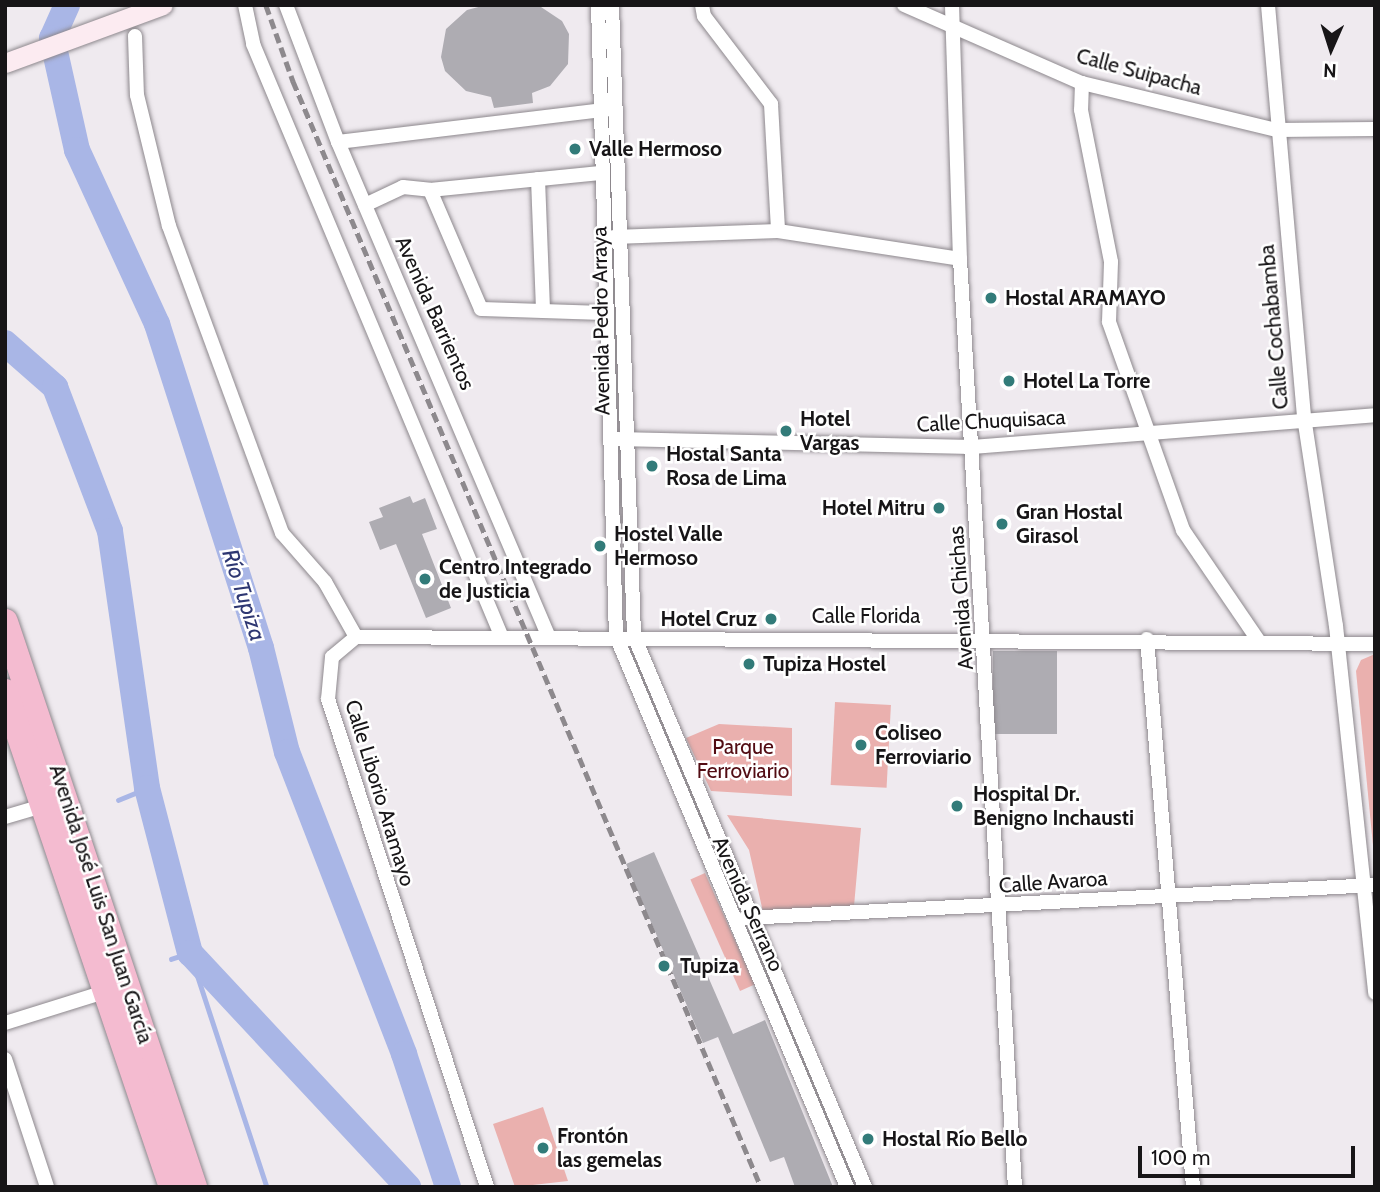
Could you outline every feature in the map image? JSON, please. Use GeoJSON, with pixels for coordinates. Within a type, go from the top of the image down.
{"type":"FeatureCollection","features":[{"type":"Feature","properties":{"kind":"highway","name":"Avenida José Luis San Juan García"},"geometry":{"type":"LineString","coordinates":[[5,622],[56,802],[179,1185]]}},
{"type":"Feature","properties":{"kind":"highway","name":"Avenida José Luis San Juan García"},"geometry":{"type":"LineString","coordinates":[[5,692],[56,802]]}},
{"type":"Feature","properties":{"kind":"street"},"geometry":{"type":"LineString","coordinates":[[5,63],[115,25],[163,5]]}},
{"type":"Feature","properties":{"kind":"street"},"geometry":{"type":"LineString","coordinates":[[245,5],[253,44],[501,635]]}},
{"type":"Feature","properties":{"kind":"street","name":"Avenida Barrientos"},"geometry":{"type":"LineString","coordinates":[[286,5],[338,142],[548,635]]}},
{"type":"Feature","properties":{"kind":"street","name":"Avenida Pedro Arraya"},"geometry":{"type":"LineString","coordinates":[[598,5],[621,237],[625,439],[634,636]]}},
{"type":"Feature","properties":{"kind":"street","name":"Avenida Pedro Arraya"},"geometry":{"type":"LineString","coordinates":[[612,5],[608,109],[600,173],[615,636]]}},
{"type":"Feature","properties":{"kind":"street"},"geometry":{"type":"LineString","coordinates":[[702,5],[704,16],[771,104],[778,231]]}},
{"type":"Feature","properties":{"kind":"street","name":"Calle Suipacha"},"geometry":{"type":"LineString","coordinates":[[904,5],[953,31],[1082,83],[1277,130],[1375,130]]}},
{"type":"Feature","properties":{"kind":"street","name":"Avenida Chichas"},"geometry":{"type":"LineString","coordinates":[[952,5],[960,259],[1016,1187]]}},
{"type":"Feature","properties":{"kind":"street","name":"Calle Cochabamba"},"geometry":{"type":"LineString","coordinates":[[1268,5],[1304,417],[1338,643],[1370,885],[1375,993]]}},
{"type":"Feature","properties":{"kind":"street"},"geometry":{"type":"LineString","coordinates":[[135,36],[137,95],[169,226],[282,533],[325,582],[356,637]]}},
{"type":"Feature","properties":{"kind":"street"},"geometry":{"type":"LineString","coordinates":[[1082,83],[1081,110],[1111,262],[1108,322],[1183,530],[1258,640]]}},
{"type":"Feature","properties":{"kind":"street"},"geometry":{"type":"LineString","coordinates":[[338,142],[608,109]]}},
{"type":"Feature","properties":{"kind":"street"},"geometry":{"type":"LineString","coordinates":[[365,205],[403,187],[429,190],[600,173]]}},
{"type":"Feature","properties":{"kind":"street"},"geometry":{"type":"LineString","coordinates":[[538,179],[543,311]]}},
{"type":"Feature","properties":{"kind":"street"},"geometry":{"type":"LineString","coordinates":[[429,190],[481,309],[604,313]]}},
{"type":"Feature","properties":{"kind":"street"},"geometry":{"type":"LineString","coordinates":[[604,237],[778,231],[960,259]]}},
{"type":"Feature","properties":{"kind":"street","name":"Calle Chuquisaca"},"geometry":{"type":"LineString","coordinates":[[609,439],[972,447],[1304,417],[1375,415]]}},
{"type":"Feature","properties":{"kind":"street","name":"Calle Florida"},"geometry":{"type":"LineString","coordinates":[[356,637],[548,635],[1147,639],[1375,644]]}},
{"type":"Feature","properties":{"kind":"street","name":"Avenida Serrano"},"geometry":{"type":"LineString","coordinates":[[615,636],[847,1187]]}},
{"type":"Feature","properties":{"kind":"street","name":"Avenida Serrano"},"geometry":{"type":"LineString","coordinates":[[634,636],[865,1187]]}},
{"type":"Feature","properties":{"kind":"street","name":"Calle Liborio Aramayo"},"geometry":{"type":"LineString","coordinates":[[356,637],[331,657],[328,699],[487,1187]]}},
{"type":"Feature","properties":{"kind":"street"},"geometry":{"type":"LineString","coordinates":[[1147,639],[1193,1187]]}},
{"type":"Feature","properties":{"kind":"street"},"geometry":{"type":"LineString","coordinates":[[5,817],[56,802]]}},
{"type":"Feature","properties":{"kind":"street","name":"Calle Avaroa"},"geometry":{"type":"LineString","coordinates":[[733,919],[998,907],[1370,885]]}},
{"type":"Feature","properties":{"kind":"street"},"geometry":{"type":"LineString","coordinates":[[5,1023],[116,988]]}},
{"type":"Feature","properties":{"kind":"street"},"geometry":{"type":"LineString","coordinates":[[5,1059],[47,1187]]}},
{"type":"Feature","properties":{"kind":"green space"},"geometry":{"type":"Polygon","coordinates":[[[1375,654],[1375,866],[1356,671],[1361,660],[1375,654]]]}},
{"type":"Feature","properties":{"kind":"green space","name":"Coliseo Ferroviario"},"geometry":{"type":"Polygon","coordinates":[[[835,702],[891,705],[887,788],[831,785],[835,702]]]}},
{"type":"Feature","properties":{"kind":"green space","name":"Parque Ferroviario"},"geometry":{"type":"Polygon","coordinates":[[[719,724],[792,728],[792,796],[711,791],[686,738],[719,724]]]}},
{"type":"Feature","properties":{"kind":"green space"},"geometry":{"type":"Polygon","coordinates":[[[727,815],[861,828],[854,906],[763,912],[749,850],[727,815]]]}},
{"type":"Feature","properties":{"kind":"green space"},"geometry":{"type":"Polygon","coordinates":[[[705,873],[755,984],[740,991],[690,880],[705,873]]]}},
{"type":"Feature","properties":{"kind":"green space"},"geometry":{"type":"Polygon","coordinates":[[[543,1107],[568,1181],[515,1187],[493,1124],[543,1107]]]}},
{"type":"Feature","properties":{"kind":"building"},"geometry":{"type":"Polygon","coordinates":[[[486,5],[538,5],[562,21],[569,34],[568,64],[550,86],[532,93],[533,103],[494,108],[491,97],[466,91],[445,71],[441,57],[446,29],[467,10],[486,5]]]}},
{"type":"Feature","properties":{"kind":"building","name":"Centro Integrado de Justicia"},"geometry":{"type":"Polygon","coordinates":[[[410,496],[413,503],[425,498],[437,529],[422,534],[451,608],[426,618],[396,544],[380,550],[369,522],[383,517],[379,508],[410,496]]]}},
{"type":"Feature","properties":{"kind":"building"},"geometry":{"type":"Polygon","coordinates":[[[993,651],[1057,651],[1057,734],[993,734],[993,651]]]}},
{"type":"Feature","properties":{"kind":"building"},"geometry":{"type":"Polygon","coordinates":[[[654,852],[733,1034],[765,1020],[833,1187],[795,1187],[784,1157],[770,1162],[718,1037],[703,1043],[626,864],[654,852]]]}},
{"type":"Feature","properties":{"kind":"waterway","name":"Río Tupiza"},"geometry":{"type":"LineString","coordinates":[[67,5],[52,38],[77,150],[157,324],[261,648],[287,752],[404,1054],[448,1187]]}},
{"type":"Feature","properties":{"kind":"waterway","name":"Río Tupiza"},"geometry":{"type":"LineString","coordinates":[[5,343],[55,387],[110,531],[147,788],[190,953],[408,1187]]}},
{"type":"Feature","properties":{"kind":"waterway"},"geometry":{"type":"LineString","coordinates":[[118,800],[147,788]]}},
{"type":"Feature","properties":{"kind":"waterway"},"geometry":{"type":"LineString","coordinates":[[171,959],[190,953],[267,1187]]}},
{"type":"Feature","properties":{"kind":"railway"},"geometry":{"type":"LineString","coordinates":[[266,5],[293,81],[761,1187]]}},
{"type":"Feature","properties":{"kind":"place","name":"Valle Hermoso"},"geometry":{"type":"Point","coordinates":[575,149]}},
{"type":"Feature","properties":{"kind":"place","name":"Hostal ARAMAYO"},"geometry":{"type":"Point","coordinates":[991,298]}},
{"type":"Feature","properties":{"kind":"place","name":"Hotel La Torre"},"geometry":{"type":"Point","coordinates":[1009,381]}},
{"type":"Feature","properties":{"kind":"place","name":"Hotel Vargas"},"geometry":{"type":"Point","coordinates":[786,431]}},
{"type":"Feature","properties":{"kind":"place","name":"Hostal Santa Rosa de Lima"},"geometry":{"type":"Point","coordinates":[652,466]}},
{"type":"Feature","properties":{"kind":"place","name":"Hotel Mitru"},"geometry":{"type":"Point","coordinates":[939,508]}},
{"type":"Feature","properties":{"kind":"place","name":"Gran Hostal Girasol"},"geometry":{"type":"Point","coordinates":[1002,524]}},
{"type":"Feature","properties":{"kind":"place","name":"Hostel Valle Hermoso"},"geometry":{"type":"Point","coordinates":[600,546]}},
{"type":"Feature","properties":{"kind":"place","name":"Centro Integrado de Justicia"},"geometry":{"type":"Point","coordinates":[425,579]}},
{"type":"Feature","properties":{"kind":"place","name":"Hotel Cruz"},"geometry":{"type":"Point","coordinates":[771,619]}},
{"type":"Feature","properties":{"kind":"place","name":"Tupiza Hostel"},"geometry":{"type":"Point","coordinates":[749,664]}},
{"type":"Feature","properties":{"kind":"place","name":"Coliseo Ferroviario"},"geometry":{"type":"Point","coordinates":[861,745]}},
{"type":"Feature","properties":{"kind":"place","name":"Hospital Dr. Benigno Inchausti"},"geometry":{"type":"Point","coordinates":[957,806]}},
{"type":"Feature","properties":{"kind":"place","name":"Tupiza"},"geometry":{"type":"Point","coordinates":[664,966]}},
{"type":"Feature","properties":{"kind":"place","name":"Hostal Río Bello"},"geometry":{"type":"Point","coordinates":[868,1139]}},
{"type":"Feature","properties":{"kind":"place","name":"Frontón las gemelas"},"geometry":{"type":"Point","coordinates":[543,1148]}}]}
